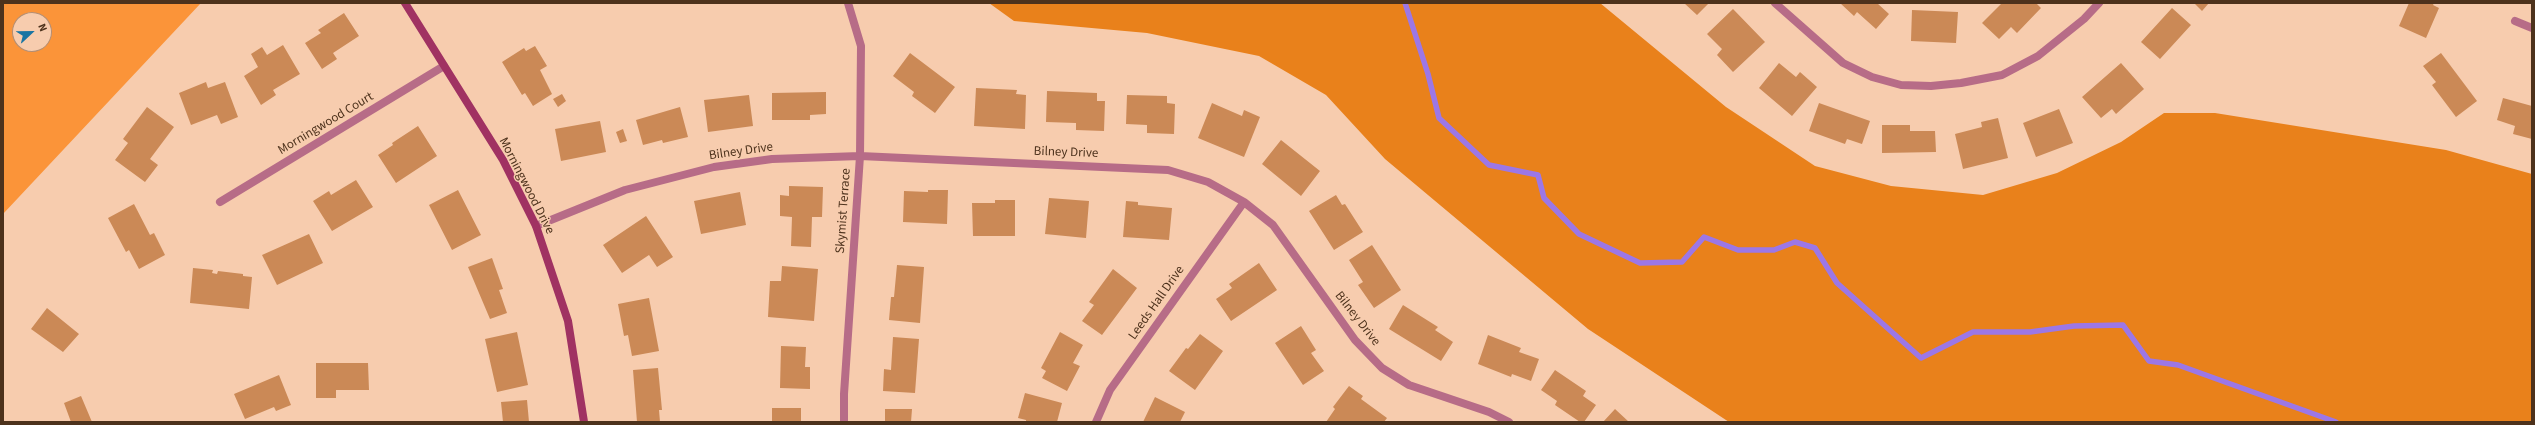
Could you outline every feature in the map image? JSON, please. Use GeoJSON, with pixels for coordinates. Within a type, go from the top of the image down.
{"type":"FeatureCollection","features":[{"type":"Feature","properties":{"kind":"street","name":"Morningwood Drive"},"geometry":{"type":"LineString","coordinates":[[405,3],[503,160],[536,226],[568,321],[584,422]]}},
{"type":"Feature","properties":{"kind":"street","name":"Skymist Terrace"},"geometry":{"type":"LineString","coordinates":[[844,422],[844,394],[860,156],[861,46],[848,3]]}},
{"type":"Feature","properties":{"kind":"street"},"geometry":{"type":"LineString","coordinates":[[1775,3],[1843,63],[1872,77],[1901,85],[1931,86],[1961,83],[2002,75],[2038,56],[2084,19],[2099,3]]}},
{"type":"Feature","properties":{"kind":"street"},"geometry":{"type":"LineString","coordinates":[[2516,21],[2532,28]]}},
{"type":"Feature","properties":{"kind":"street","name":"Morningwood Court"},"geometry":{"type":"LineString","coordinates":[[220,202],[444,66]]}},
{"type":"Feature","properties":{"kind":"street","name":"Bilney Drive"},"geometry":{"type":"LineString","coordinates":[[536,226],[626,190],[714,167],[772,159],[860,156],[1168,170],[1208,182],[1244,202],[1274,225],[1355,340],[1382,368],[1409,385],[1489,412],[1509,422]]}},
{"type":"Feature","properties":{"kind":"street","name":"Leeds Hall Drive"},"geometry":{"type":"LineString","coordinates":[[1096,422],[1110,390],[1244,202]]}},
{"type":"Feature","properties":{"kind":"shaded area"},"geometry":{"type":"Polygon","coordinates":[[[3,3],[201,3],[3,214],[3,3]]]}},
{"type":"Feature","properties":{"kind":"shaded area"},"geometry":{"type":"Polygon","coordinates":[[[989,3],[1600,3],[1726,107],[1815,166],[1891,186],[1983,195],[2057,173],[2121,142],[2164,113],[2215,113],[2446,150],[2532,174],[2532,422],[1729,422],[1588,329],[1385,159],[1326,95],[1259,56],[1147,33],[1014,21],[989,3]]]}},
{"type":"Feature","properties":{"kind":"building"},"geometry":{"type":"Polygon","coordinates":[[[1684,3],[1709,3],[1697,15],[1684,3]]]}},
{"type":"Feature","properties":{"kind":"building"},"geometry":{"type":"Polygon","coordinates":[[[1840,3],[1877,3],[1889,14],[1876,29],[1857,12],[1854,16],[1840,3]]]}},
{"type":"Feature","properties":{"kind":"building"},"geometry":{"type":"Polygon","coordinates":[[[2002,3],[2036,3],[2041,8],[2017,33],[2011,27],[1999,39],[1982,23],[2002,3]]]}},
{"type":"Feature","properties":{"kind":"building"},"geometry":{"type":"Polygon","coordinates":[[[2194,3],[2209,3],[2202,11],[2194,3]]]}},
{"type":"Feature","properties":{"kind":"building"},"geometry":{"type":"Polygon","coordinates":[[[2409,3],[2434,3],[2433,5],[2439,8],[2426,38],[2399,26],[2409,3]]]}},
{"type":"Feature","properties":{"kind":"building"},"geometry":{"type":"Polygon","coordinates":[[[2172,8],[2191,25],[2160,59],[2141,42],[2172,8]]]}},
{"type":"Feature","properties":{"kind":"building"},"geometry":{"type":"Polygon","coordinates":[[[1733,9],[1765,42],[1733,72],[1717,55],[1722,49],[1707,34],[1733,9]]]}},
{"type":"Feature","properties":{"kind":"building"},"geometry":{"type":"Polygon","coordinates":[[[1912,10],[1958,12],[1956,43],[1911,41],[1912,10]]]}},
{"type":"Feature","properties":{"kind":"building"},"geometry":{"type":"Polygon","coordinates":[[[344,13],[359,36],[333,53],[337,59],[322,69],[305,43],[321,33],[318,30],[344,13]]]}},
{"type":"Feature","properties":{"kind":"building"},"geometry":{"type":"Polygon","coordinates":[[[283,45],[300,74],[273,90],[276,95],[261,105],[244,76],[258,67],[251,54],[262,47],[267,55],[283,45]]]}},
{"type":"Feature","properties":{"kind":"building"},"geometry":{"type":"Polygon","coordinates":[[[535,46],[547,66],[540,70],[552,94],[533,106],[525,93],[522,95],[502,62],[524,48],[526,51],[535,46]]]}},
{"type":"Feature","properties":{"kind":"building"},"geometry":{"type":"Polygon","coordinates":[[[910,53],[955,87],[935,113],[912,96],[914,92],[893,76],[910,53]]]}},
{"type":"Feature","properties":{"kind":"building"},"geometry":{"type":"Polygon","coordinates":[[[2441,53],[2477,101],[2456,117],[2432,85],[2436,82],[2423,66],[2441,53]]]}},
{"type":"Feature","properties":{"kind":"building"},"geometry":{"type":"Polygon","coordinates":[[[1779,63],[1796,77],[1800,72],[1817,87],[1792,116],[1759,88],[1779,63]]]}},
{"type":"Feature","properties":{"kind":"building"},"geometry":{"type":"Polygon","coordinates":[[[2121,63],[2144,89],[2116,114],[2112,109],[2101,118],[2082,97],[2121,63]]]}},
{"type":"Feature","properties":{"kind":"building"},"geometry":{"type":"Polygon","coordinates":[[[206,82],[208,88],[225,82],[238,117],[221,124],[217,115],[191,125],[179,93],[206,82]]]}},
{"type":"Feature","properties":{"kind":"building"},"geometry":{"type":"Polygon","coordinates":[[[976,88],[1017,90],[1016,94],[1026,95],[1025,129],[974,126],[976,88]]]}},
{"type":"Feature","properties":{"kind":"building"},"geometry":{"type":"Polygon","coordinates":[[[1047,91],[1097,93],[1097,101],[1105,101],[1104,131],[1076,130],[1076,123],[1046,122],[1047,91]]]}},
{"type":"Feature","properties":{"kind":"building"},"geometry":{"type":"Polygon","coordinates":[[[826,92],[826,114],[810,115],[810,120],[772,120],[772,93],[826,92]]]}},
{"type":"Feature","properties":{"kind":"building"},"geometry":{"type":"Polygon","coordinates":[[[562,94],[566,101],[558,107],[553,99],[562,94]]]}},
{"type":"Feature","properties":{"kind":"building"},"geometry":{"type":"Polygon","coordinates":[[[749,95],[753,126],[708,132],[704,100],[749,95]]]}},
{"type":"Feature","properties":{"kind":"building"},"geometry":{"type":"Polygon","coordinates":[[[1127,95],[1167,96],[1167,103],[1175,104],[1174,134],[1147,133],[1147,125],[1126,124],[1127,95]]]}},
{"type":"Feature","properties":{"kind":"building"},"geometry":{"type":"Polygon","coordinates":[[[2503,98],[2532,106],[2532,139],[2513,134],[2515,126],[2497,120],[2503,98]]]}},
{"type":"Feature","properties":{"kind":"building"},"geometry":{"type":"Polygon","coordinates":[[[1212,103],[1242,116],[1244,110],[1260,117],[1244,157],[1198,138],[1212,103]]]}},
{"type":"Feature","properties":{"kind":"building"},"geometry":{"type":"Polygon","coordinates":[[[1819,103],[1870,121],[1862,144],[1847,139],[1845,144],[1809,131],[1819,103]]]}},
{"type":"Feature","properties":{"kind":"building"},"geometry":{"type":"Polygon","coordinates":[[[147,107],[174,127],[150,159],[158,165],[145,182],[115,160],[128,143],[123,139],[147,107]]]}},
{"type":"Feature","properties":{"kind":"building"},"geometry":{"type":"Polygon","coordinates":[[[680,107],[688,137],[663,143],[662,140],[643,145],[636,120],[680,107]]]}},
{"type":"Feature","properties":{"kind":"building"},"geometry":{"type":"Polygon","coordinates":[[[2059,109],[2073,143],[2036,157],[2023,123],[2059,109]]]}},
{"type":"Feature","properties":{"kind":"building"},"geometry":{"type":"Polygon","coordinates":[[[1998,118],[2008,158],[1963,169],[1955,134],[1982,127],[1981,122],[1998,118]]]}},
{"type":"Feature","properties":{"kind":"building"},"geometry":{"type":"Polygon","coordinates":[[[600,121],[606,152],[561,161],[555,129],[600,121]]]}},
{"type":"Feature","properties":{"kind":"building"},"geometry":{"type":"Polygon","coordinates":[[[1882,125],[1910,125],[1910,131],[1935,131],[1936,152],[1882,153],[1882,125]]]}},
{"type":"Feature","properties":{"kind":"building"},"geometry":{"type":"Polygon","coordinates":[[[418,126],[437,156],[396,183],[378,155],[393,145],[392,143],[418,126]]]}},
{"type":"Feature","properties":{"kind":"building"},"geometry":{"type":"Polygon","coordinates":[[[623,129],[627,141],[620,143],[616,132],[623,129]]]}},
{"type":"Feature","properties":{"kind":"building"},"geometry":{"type":"Polygon","coordinates":[[[1281,140],[1320,171],[1301,196],[1262,164],[1281,140]]]}},
{"type":"Feature","properties":{"kind":"building"},"geometry":{"type":"Polygon","coordinates":[[[356,180],[373,207],[332,231],[313,201],[329,191],[331,195],[356,180]]]}},
{"type":"Feature","properties":{"kind":"building"},"geometry":{"type":"Polygon","coordinates":[[[789,186],[823,187],[822,217],[812,217],[811,247],[791,246],[792,217],[780,216],[780,195],[789,196],[789,186]]]}},
{"type":"Feature","properties":{"kind":"building"},"geometry":{"type":"Polygon","coordinates":[[[458,190],[481,235],[452,250],[429,205],[458,190]]]}},
{"type":"Feature","properties":{"kind":"building"},"geometry":{"type":"Polygon","coordinates":[[[928,190],[948,190],[947,224],[903,222],[904,191],[928,192],[928,190]]]}},
{"type":"Feature","properties":{"kind":"building"},"geometry":{"type":"Polygon","coordinates":[[[740,192],[746,225],[701,234],[694,201],[740,192]]]}},
{"type":"Feature","properties":{"kind":"building"},"geometry":{"type":"Polygon","coordinates":[[[1336,195],[1342,205],[1345,204],[1363,232],[1334,250],[1309,211],[1336,195]]]}},
{"type":"Feature","properties":{"kind":"building"},"geometry":{"type":"Polygon","coordinates":[[[1049,198],[1089,201],[1086,238],[1045,234],[1049,198]]]}},
{"type":"Feature","properties":{"kind":"building"},"geometry":{"type":"Polygon","coordinates":[[[995,200],[1015,200],[1015,236],[973,236],[972,203],[995,203],[995,200]]]}},
{"type":"Feature","properties":{"kind":"building"},"geometry":{"type":"Polygon","coordinates":[[[1126,201],[1138,202],[1138,205],[1172,208],[1169,240],[1123,237],[1126,201]]]}},
{"type":"Feature","properties":{"kind":"building"},"geometry":{"type":"Polygon","coordinates":[[[134,204],[150,235],[154,233],[165,255],[139,269],[129,250],[126,252],[108,218],[134,204]]]}},
{"type":"Feature","properties":{"kind":"building"},"geometry":{"type":"Polygon","coordinates":[[[646,216],[673,257],[657,267],[649,255],[622,273],[603,245],[646,216]]]}},
{"type":"Feature","properties":{"kind":"building"},"geometry":{"type":"Polygon","coordinates":[[[309,234],[323,263],[277,285],[262,255],[309,234]]]}},
{"type":"Feature","properties":{"kind":"building"},"geometry":{"type":"Polygon","coordinates":[[[1372,245],[1401,290],[1374,308],[1358,285],[1363,282],[1349,260],[1372,245]]]}},
{"type":"Feature","properties":{"kind":"building"},"geometry":{"type":"Polygon","coordinates":[[[492,258],[503,289],[499,290],[507,313],[490,319],[468,267],[492,258]]]}},
{"type":"Feature","properties":{"kind":"building"},"geometry":{"type":"Polygon","coordinates":[[[1259,263],[1277,290],[1231,321],[1216,299],[1232,288],[1229,284],[1259,263]]]}},
{"type":"Feature","properties":{"kind":"building"},"geometry":{"type":"Polygon","coordinates":[[[897,265],[924,267],[920,323],[889,320],[891,297],[894,297],[897,265]]]}},
{"type":"Feature","properties":{"kind":"building"},"geometry":{"type":"Polygon","coordinates":[[[782,266],[818,269],[814,321],[768,317],[770,281],[781,281],[782,266]]]}},
{"type":"Feature","properties":{"kind":"building"},"geometry":{"type":"Polygon","coordinates":[[[193,268],[213,270],[212,273],[217,274],[218,271],[243,274],[243,276],[252,277],[249,309],[190,303],[193,268]]]}},
{"type":"Feature","properties":{"kind":"building"},"geometry":{"type":"Polygon","coordinates":[[[1113,269],[1137,288],[1102,335],[1082,321],[1094,305],[1089,302],[1113,269]]]}},
{"type":"Feature","properties":{"kind":"building"},"geometry":{"type":"Polygon","coordinates":[[[649,298],[659,351],[632,356],[628,335],[624,336],[618,304],[649,298]]]}},
{"type":"Feature","properties":{"kind":"building"},"geometry":{"type":"Polygon","coordinates":[[[1403,305],[1438,327],[1435,330],[1453,342],[1441,361],[1389,329],[1403,305]]]}},
{"type":"Feature","properties":{"kind":"building"},"geometry":{"type":"Polygon","coordinates":[[[47,308],[79,334],[63,352],[31,329],[47,308]]]}},
{"type":"Feature","properties":{"kind":"building"},"geometry":{"type":"Polygon","coordinates":[[[1301,326],[1316,350],[1311,353],[1324,371],[1303,385],[1275,343],[1301,326]]]}},
{"type":"Feature","properties":{"kind":"building"},"geometry":{"type":"Polygon","coordinates":[[[517,332],[528,385],[497,392],[485,339],[517,332]]]}},
{"type":"Feature","properties":{"kind":"building"},"geometry":{"type":"Polygon","coordinates":[[[1060,332],[1083,345],[1073,363],[1080,366],[1067,391],[1042,378],[1046,371],[1041,368],[1060,332]]]}},
{"type":"Feature","properties":{"kind":"building"},"geometry":{"type":"Polygon","coordinates":[[[1200,334],[1223,351],[1195,390],[1169,371],[1186,348],[1188,349],[1200,334]]]}},
{"type":"Feature","properties":{"kind":"building"},"geometry":{"type":"Polygon","coordinates":[[[1488,335],[1521,348],[1519,352],[1539,359],[1531,381],[1512,374],[1511,377],[1478,364],[1488,335]]]}},
{"type":"Feature","properties":{"kind":"building"},"geometry":{"type":"Polygon","coordinates":[[[893,337],[919,339],[915,393],[883,391],[884,369],[891,370],[893,337]]]}},
{"type":"Feature","properties":{"kind":"building"},"geometry":{"type":"Polygon","coordinates":[[[781,346],[806,347],[805,367],[810,367],[810,389],[780,388],[781,346]]]}},
{"type":"Feature","properties":{"kind":"building"},"geometry":{"type":"Polygon","coordinates":[[[316,363],[368,363],[369,390],[336,390],[336,398],[316,398],[316,363]]]}},
{"type":"Feature","properties":{"kind":"building"},"geometry":{"type":"Polygon","coordinates":[[[658,368],[662,410],[659,410],[660,422],[637,422],[633,370],[658,368]]]}},
{"type":"Feature","properties":{"kind":"building"},"geometry":{"type":"Polygon","coordinates":[[[1555,370],[1586,391],[1583,396],[1596,405],[1584,422],[1580,422],[1555,405],[1557,401],[1541,390],[1555,370]]]}},
{"type":"Feature","properties":{"kind":"building"},"geometry":{"type":"Polygon","coordinates":[[[279,375],[291,405],[276,411],[274,407],[245,419],[234,394],[279,375]]]}},
{"type":"Feature","properties":{"kind":"building"},"geometry":{"type":"Polygon","coordinates":[[[1349,386],[1363,396],[1361,399],[1387,418],[1384,422],[1326,422],[1335,409],[1333,407],[1349,386]]]}},
{"type":"Feature","properties":{"kind":"building"},"geometry":{"type":"Polygon","coordinates":[[[1025,393],[1062,403],[1057,422],[1026,422],[1026,420],[1018,418],[1025,393]]]}},
{"type":"Feature","properties":{"kind":"building"},"geometry":{"type":"Polygon","coordinates":[[[81,396],[92,422],[71,422],[64,403],[81,396]]]}},
{"type":"Feature","properties":{"kind":"building"},"geometry":{"type":"Polygon","coordinates":[[[1155,397],[1185,412],[1180,422],[1143,422],[1155,397]]]}},
{"type":"Feature","properties":{"kind":"building"},"geometry":{"type":"Polygon","coordinates":[[[527,400],[529,422],[503,422],[501,402],[527,400]]]}},
{"type":"Feature","properties":{"kind":"building"},"geometry":{"type":"Polygon","coordinates":[[[772,408],[801,408],[801,422],[772,422],[772,408]]]}},
{"type":"Feature","properties":{"kind":"building"},"geometry":{"type":"Polygon","coordinates":[[[885,409],[912,409],[911,422],[885,422],[885,409]]]}},
{"type":"Feature","properties":{"kind":"building"},"geometry":{"type":"Polygon","coordinates":[[[1615,409],[1629,422],[1603,422],[1615,409]]]}},
{"type":"Feature","properties":{"kind":"waterway"},"geometry":{"type":"LineString","coordinates":[[1405,3],[1428,74],[1439,118],[1489,165],[1538,175],[1544,198],[1579,234],[1640,263],[1682,262],[1704,237],[1738,250],[1774,250],[1795,242],[1815,248],[1837,283],[1921,358],[1973,332],[2030,332],[2074,326],[2123,325],[2149,361],[2178,365],[2336,422]]}}]}
